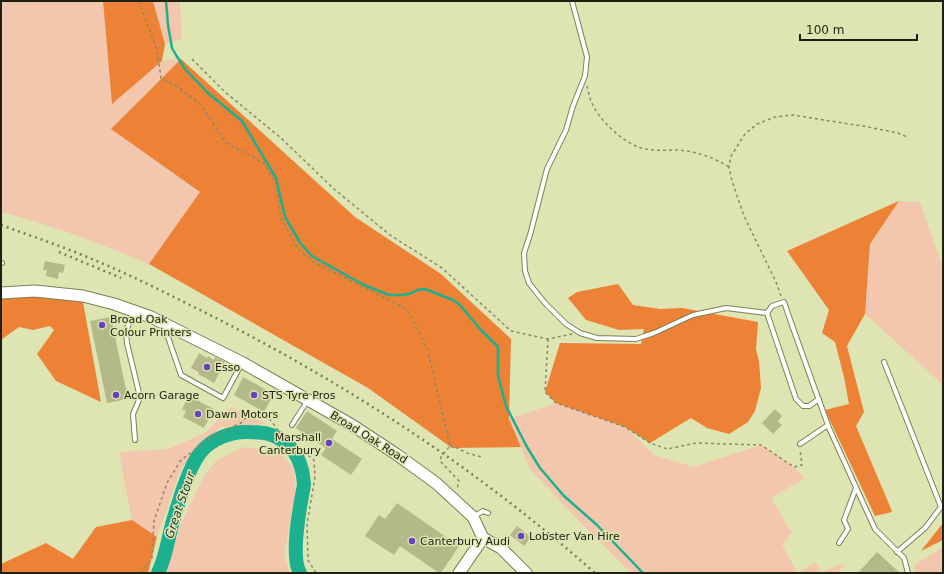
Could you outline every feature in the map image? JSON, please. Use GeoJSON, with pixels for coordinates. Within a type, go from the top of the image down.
{"type":"FeatureCollection","features":[{"type":"Feature","properties":{"kind":"street","name":"Broad Oak Road"},"geometry":{"type":"LineString","coordinates":[[1,292],[35,291],[83,296],[114,304],[134,311],[243,363],[309,400],[402,458],[436,483],[473,517],[483,538]]}},
{"type":"Feature","properties":{"kind":"street"},"geometry":{"type":"LineString","coordinates":[[459,573],[483,538],[501,548],[526,573]]}},
{"type":"Feature","properties":{"kind":"lane"},"geometry":{"type":"LineString","coordinates":[[572,1],[587,57],[585,76],[573,106],[566,130],[547,169],[524,253],[525,271],[529,283],[544,302],[566,324],[580,333],[597,338],[636,339],[654,333],[694,315],[726,308],[766,313]]}},
{"type":"Feature","properties":{"kind":"lane"},"geometry":{"type":"LineString","coordinates":[[766,313],[772,306],[784,302],[828,425],[856,488],[875,529],[904,558],[908,573]]}},
{"type":"Feature","properties":{"kind":"lane"},"geometry":{"type":"LineString","coordinates":[[134,311],[126,331],[127,342],[139,394],[139,400],[133,414],[135,440]]}},
{"type":"Feature","properties":{"kind":"lane"},"geometry":{"type":"LineString","coordinates":[[766,313],[796,399],[803,406],[809,406],[818,399]]}},
{"type":"Feature","properties":{"kind":"lane"},"geometry":{"type":"LineString","coordinates":[[171,328],[168,337],[181,375],[223,398],[243,363]]}},
{"type":"Feature","properties":{"kind":"lane"},"geometry":{"type":"LineString","coordinates":[[884,362],[940,507],[924,528],[897,552]]}},
{"type":"Feature","properties":{"kind":"lane"},"geometry":{"type":"LineString","coordinates":[[292,425],[309,400]]}},
{"type":"Feature","properties":{"kind":"lane"},"geometry":{"type":"LineString","coordinates":[[800,444],[828,425]]}},
{"type":"Feature","properties":{"kind":"lane"},"geometry":{"type":"LineString","coordinates":[[840,543],[848,529],[844,520],[856,488]]}},
{"type":"Feature","properties":{"kind":"lane"},"geometry":{"type":"LineString","coordinates":[[473,517],[483,511],[488,513]]}},
{"type":"Feature","properties":{"kind":"path"},"geometry":{"type":"LineString","coordinates":[[139,1],[156,50],[161,78],[181,89],[201,105],[226,143],[264,163],[276,184],[281,218],[298,249],[312,261],[407,309],[428,351],[450,446],[440,461],[459,481],[454,499]]}},
{"type":"Feature","properties":{"kind":"path"},"geometry":{"type":"LineString","coordinates":[[192,59],[225,92],[281,138],[334,189],[390,236],[442,268],[511,331],[548,340],[580,333]]}},
{"type":"Feature","properties":{"kind":"path"},"geometry":{"type":"LineString","coordinates":[[585,76],[591,101],[600,116],[613,131],[630,143],[645,149],[678,150],[699,154],[716,159],[728,167]]}},
{"type":"Feature","properties":{"kind":"path"},"geometry":{"type":"LineString","coordinates":[[784,302],[744,216],[728,167],[731,156],[745,134],[757,124],[775,117],[793,115],[868,126],[898,132],[907,136]]}},
{"type":"Feature","properties":{"kind":"path"},"geometry":{"type":"LineString","coordinates":[[548,340],[545,392],[556,403],[625,427],[650,443],[667,449],[696,443],[761,445],[794,467],[802,465],[800,444]]}},
{"type":"Feature","properties":{"kind":"path"},"geometry":{"type":"LineString","coordinates":[[141,573],[152,558],[154,521],[168,483],[181,460],[212,437],[241,423],[251,412],[269,418],[280,433],[314,460],[315,477],[307,524],[308,560],[316,573]]}},
{"type":"Feature","properties":{"kind":"path"},"geometry":{"type":"LineString","coordinates":[[450,446],[482,457]]}},
{"type":"Feature","properties":{"kind":"shaded area"},"geometry":{"type":"Polygon","coordinates":[[[1,1],[103,1],[112,103],[162,61],[181,59],[140,99],[200,192],[149,264],[58,229],[1,212],[1,1]]]}},
{"type":"Feature","properties":{"kind":"shaded area"},"geometry":{"type":"Polygon","coordinates":[[[103,1],[153,1],[165,44],[162,61],[112,104],[103,1]]]}},
{"type":"Feature","properties":{"kind":"shaded area"},"geometry":{"type":"Polygon","coordinates":[[[153,1],[180,1],[182,39],[165,44],[153,1]]]}},
{"type":"Feature","properties":{"kind":"shaded area"},"geometry":{"type":"Polygon","coordinates":[[[181,59],[355,217],[441,274],[511,339],[509,419],[521,447],[452,448],[368,388],[149,264],[200,192],[111,129],[181,59]]]}},
{"type":"Feature","properties":{"kind":"shaded area"},"geometry":{"type":"Polygon","coordinates":[[[899,201],[920,202],[943,269],[943,385],[865,314],[870,244],[899,201]]]}},
{"type":"Feature","properties":{"kind":"shaded area"},"geometry":{"type":"Polygon","coordinates":[[[899,201],[870,244],[865,314],[847,346],[864,412],[856,426],[892,512],[875,516],[825,410],[849,404],[835,342],[822,333],[829,310],[787,251],[899,201]]]}},
{"type":"Feature","properties":{"kind":"shaded area"},"geometry":{"type":"Polygon","coordinates":[[[618,284],[633,305],[660,309],[682,308],[758,322],[756,349],[759,361],[761,388],[755,411],[748,422],[729,434],[707,428],[691,418],[650,443],[625,427],[556,403],[545,392],[560,343],[641,344],[644,329],[619,330],[586,320],[568,298],[577,292],[618,284]]]}},
{"type":"Feature","properties":{"kind":"shaded area"},"geometry":{"type":"Polygon","coordinates":[[[29,291],[83,302],[101,402],[56,381],[37,354],[54,330],[50,326],[33,330],[19,327],[1,340],[1,294],[29,291]]]}},
{"type":"Feature","properties":{"kind":"shaded area"},"geometry":{"type":"Polygon","coordinates":[[[556,403],[625,427],[654,455],[693,467],[761,445],[794,467],[805,478],[771,498],[792,533],[782,544],[797,573],[631,573],[530,469],[509,419],[556,403]]]}},
{"type":"Feature","properties":{"kind":"shaded area"},"geometry":{"type":"Polygon","coordinates":[[[231,407],[267,424],[221,427],[182,467],[157,537],[132,520],[119,452],[168,449],[205,433],[231,407]]]}},
{"type":"Feature","properties":{"kind":"shaded area"},"geometry":{"type":"Polygon","coordinates":[[[243,447],[280,453],[294,468],[296,491],[284,555],[290,573],[166,573],[177,532],[203,478],[216,461],[243,447]]]}},
{"type":"Feature","properties":{"kind":"shaded area"},"geometry":{"type":"Polygon","coordinates":[[[132,520],[157,537],[148,573],[1,573],[1,564],[46,543],[73,559],[96,527],[132,520]]]}},
{"type":"Feature","properties":{"kind":"shaded area"},"geometry":{"type":"Polygon","coordinates":[[[943,523],[943,540],[921,551],[943,523]]]}},
{"type":"Feature","properties":{"kind":"shaded area"},"geometry":{"type":"Polygon","coordinates":[[[943,547],[943,573],[915,573],[915,565],[943,547]]]}},
{"type":"Feature","properties":{"kind":"shaded area"},"geometry":{"type":"Polygon","coordinates":[[[816,562],[821,572],[845,563],[838,573],[797,573],[816,562]]]}},
{"type":"Feature","properties":{"kind":"building"},"geometry":{"type":"Polygon","coordinates":[[[45,261],[65,265],[63,273],[59,272],[58,279],[46,276],[47,270],[43,270],[45,261]]]}},
{"type":"Feature","properties":{"kind":"building"},"geometry":{"type":"Polygon","coordinates":[[[111,317],[128,399],[107,403],[90,321],[111,317]]]}},
{"type":"Feature","properties":{"kind":"building"},"geometry":{"type":"Polygon","coordinates":[[[199,353],[207,358],[208,356],[214,360],[215,357],[225,362],[214,383],[198,374],[199,372],[191,368],[199,353]]]}},
{"type":"Feature","properties":{"kind":"building","name":"STS Tyre Pros"},"geometry":{"type":"Polygon","coordinates":[[[243,377],[274,394],[264,412],[234,395],[243,377]]]}},
{"type":"Feature","properties":{"kind":"building","name":"Dawn Motors"},"geometry":{"type":"Polygon","coordinates":[[[189,396],[214,409],[204,428],[183,417],[186,411],[182,409],[189,396]]]}},
{"type":"Feature","properties":{"kind":"building"},"geometry":{"type":"Polygon","coordinates":[[[775,409],[782,416],[778,421],[782,425],[773,434],[762,423],[775,409]]]}},
{"type":"Feature","properties":{"kind":"building"},"geometry":{"type":"Polygon","coordinates":[[[307,411],[337,431],[332,439],[362,459],[351,475],[321,455],[326,448],[296,428],[307,411]]]}},
{"type":"Feature","properties":{"kind":"building","name":"Canterbury Audi"},"geometry":{"type":"Polygon","coordinates":[[[397,503],[459,546],[441,573],[400,546],[394,555],[365,536],[379,515],[385,519],[397,503]]]}},
{"type":"Feature","properties":{"kind":"building","name":"Lobster Van Hire"},"geometry":{"type":"Polygon","coordinates":[[[517,526],[531,537],[524,546],[510,535],[517,526]]]}},
{"type":"Feature","properties":{"kind":"building"},"geometry":{"type":"Polygon","coordinates":[[[877,552],[900,573],[858,573],[877,552]]]}},
{"type":"Feature","properties":{"kind":"waterway"},"geometry":{"type":"LineString","coordinates":[[166,1],[172,48],[185,69],[208,93],[242,121],[276,178],[285,217],[301,244],[312,256],[317,259],[364,285],[389,295],[404,295],[417,290],[425,289],[453,300],[459,304],[480,329],[498,347],[498,376],[506,406],[527,447],[540,468],[564,496],[597,525],[643,573]]}},
{"type":"Feature","properties":{"kind":"waterway","name":"Great Stour"},"geometry":{"type":"LineString","coordinates":[[158,573],[165,554],[181,495],[188,476],[200,453],[216,440],[242,432],[270,434],[288,445],[299,460],[304,485],[298,518],[296,543],[297,565],[300,573]]}},
{"type":"Feature","properties":{"kind":"railway"},"geometry":{"type":"LineString","coordinates":[[1,225],[75,252],[134,277],[298,362],[402,426],[452,460],[549,533],[595,573]]}},
{"type":"Feature","properties":{"kind":"railway"},"geometry":{"type":"LineString","coordinates":[[59,252],[121,278]]}},
{"type":"Feature","properties":{"kind":"place","name":"Broad Oak Colour Printers"},"geometry":{"type":"Point","coordinates":[102,325]}},
{"type":"Feature","properties":{"kind":"place","name":"Esso"},"geometry":{"type":"Point","coordinates":[207,367]}},
{"type":"Feature","properties":{"kind":"place","name":"Acorn Garage"},"geometry":{"type":"Point","coordinates":[116,395]}},
{"type":"Feature","properties":{"kind":"place","name":"STS Tyre Pros"},"geometry":{"type":"Point","coordinates":[254,395]}},
{"type":"Feature","properties":{"kind":"place","name":"Dawn Motors"},"geometry":{"type":"Point","coordinates":[198,414]}},
{"type":"Feature","properties":{"kind":"place","name":"Marshall Canterbury"},"geometry":{"type":"Point","coordinates":[329,443]}},
{"type":"Feature","properties":{"kind":"place","name":"Lobster Van Hire"},"geometry":{"type":"Point","coordinates":[521,536]}},
{"type":"Feature","properties":{"kind":"place","name":"Canterbury Audi"},"geometry":{"type":"Point","coordinates":[412,541]}}]}
